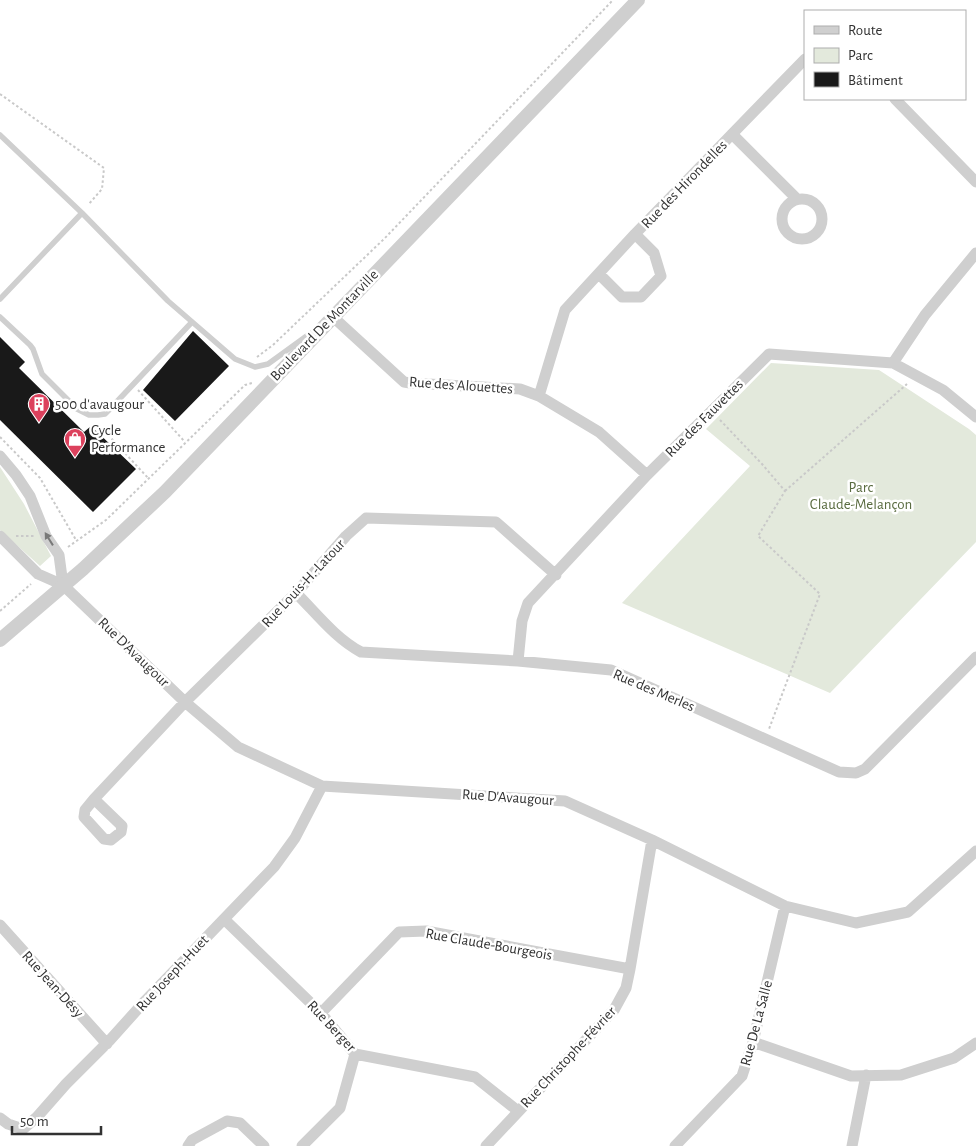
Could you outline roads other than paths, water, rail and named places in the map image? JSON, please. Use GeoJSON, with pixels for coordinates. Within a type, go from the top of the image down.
{"type":"FeatureCollection","features":[{"type":"Feature","properties":{"kind":"street","name":"Boulevard De Montarville"},"geometry":{"type":"LineString","coordinates":[[0,640],[83,569],[165,492],[332,316],[638,0]]}},
{"type":"Feature","properties":{"kind":"street","name":"Rue des Hirondelles"},"geometry":{"type":"LineString","coordinates":[[539,396],[565,310],[804,60]]}},
{"type":"Feature","properties":{"kind":"street"},"geometry":{"type":"LineString","coordinates":[[896,100],[976,182]]}},
{"type":"Feature","properties":{"kind":"street","name":"Rue des Hirondelles"},"geometry":{"type":"LineString","coordinates":[[732,134],[797,199]]}},
{"type":"Feature","properties":{"kind":"street","name":"Rue des Hirondelles"},"geometry":{"type":"LineString","coordinates":[[599,274],[622,297],[641,297],[661,276],[654,253],[636,234]]}},
{"type":"Feature","properties":{"kind":"street"},"geometry":{"type":"LineString","coordinates":[[892,363],[924,315],[976,253]]}},
{"type":"Feature","properties":{"kind":"street","name":"Rue des Alouettes"},"geometry":{"type":"LineString","coordinates":[[332,316],[404,382],[410,384],[520,389],[539,396],[599,432],[647,475]]}},
{"type":"Feature","properties":{"kind":"street","name":"Rue des Fauvettes"},"geometry":{"type":"LineString","coordinates":[[518,661],[522,621],[528,603],[647,475],[769,354],[892,363],[943,390],[976,417]]}},
{"type":"Feature","properties":{"kind":"street"},"geometry":{"type":"LineString","coordinates":[[0,456],[30,496],[46,536],[59,555],[64,585]]}},
{"type":"Feature","properties":{"kind":"street","name":"Rue Louis-H.-Latour"},"geometry":{"type":"LineString","coordinates":[[94,799],[185,702],[296,593],[346,536],[366,518],[496,522],[556,575]]}},
{"type":"Feature","properties":{"kind":"street","name":"Rue D'Avaugour"},"geometry":{"type":"LineString","coordinates":[[5,536],[38,574],[64,585],[185,702],[238,747],[322,786],[565,801],[652,840],[785,906],[856,923],[908,912],[976,852]]}},
{"type":"Feature","properties":{"kind":"street","name":"Rue des Merles"},"geometry":{"type":"LineString","coordinates":[[296,593],[352,647],[361,652],[518,661],[611,670],[839,772],[856,773],[864,769],[976,657]]}},
{"type":"Feature","properties":{"kind":"street","name":"Rue Joseph-Huet"},"geometry":{"type":"LineString","coordinates":[[0,1118],[8,1124],[23,1128],[37,1118],[66,1084],[274,867],[295,838],[322,786]]}},
{"type":"Feature","properties":{"kind":"street","name":"Rue Christophe-Février"},"geometry":{"type":"LineString","coordinates":[[486,1146],[614,1010],[626,988],[652,840]]}},
{"type":"Feature","properties":{"kind":"street","name":"Rue De La Salle"},"geometry":{"type":"LineString","coordinates":[[675,1146],[742,1076],[753,1042],[785,906]]}},
{"type":"Feature","properties":{"kind":"street","name":"Rue Berger"},"geometry":{"type":"LineString","coordinates":[[224,919],[321,1013],[355,1054],[475,1077],[518,1111]]}},
{"type":"Feature","properties":{"kind":"street","name":"Rue Jean-Désy"},"geometry":{"type":"LineString","coordinates":[[0,925],[106,1044]]}},
{"type":"Feature","properties":{"kind":"street","name":"Rue Claude-Bourgeois"},"geometry":{"type":"LineString","coordinates":[[321,1013],[400,932],[426,931],[630,969]]}},
{"type":"Feature","properties":{"kind":"street"},"geometry":{"type":"LineString","coordinates":[[753,1042],[851,1076],[901,1075],[954,1058],[976,1043]]}},
{"type":"Feature","properties":{"kind":"street"},"geometry":{"type":"LineString","coordinates":[[302,1146],[340,1108],[355,1054]]}},
{"type":"Feature","properties":{"kind":"street"},"geometry":{"type":"LineString","coordinates":[[852,1146],[866,1075]]}},
{"type":"Feature","properties":{"kind":"street"},"geometry":{"type":"LineString","coordinates":[[188,1146],[192,1140],[228,1121],[240,1123],[264,1146]]}},
{"type":"Feature","properties":{"kind":"lane"},"geometry":{"type":"LineString","coordinates":[[0,135],[82,213],[168,301],[235,359],[255,367],[268,364],[307,336],[319,330]]}},
{"type":"Feature","properties":{"kind":"lane"},"geometry":{"type":"LineString","coordinates":[[0,299],[82,213]]}},
{"type":"Feature","properties":{"kind":"lane"},"geometry":{"type":"LineString","coordinates":[[0,317],[33,349],[42,374],[77,409],[90,415],[105,414],[192,322]]}},
{"type":"Feature","properties":{"kind":"place","name":"500 d'avaugour"},"geometry":{"type":"Point","coordinates":[39,423]}},
{"type":"Feature","properties":{"kind":"place","name":"Cycle Performance"},"geometry":{"type":"Point","coordinates":[75,458]}},
{"type":"Feature","properties":{"kind":"park label","name":"Parc Claude-Melançon"},"geometry":{"type":"Point","coordinates":[861,496]}}]}
